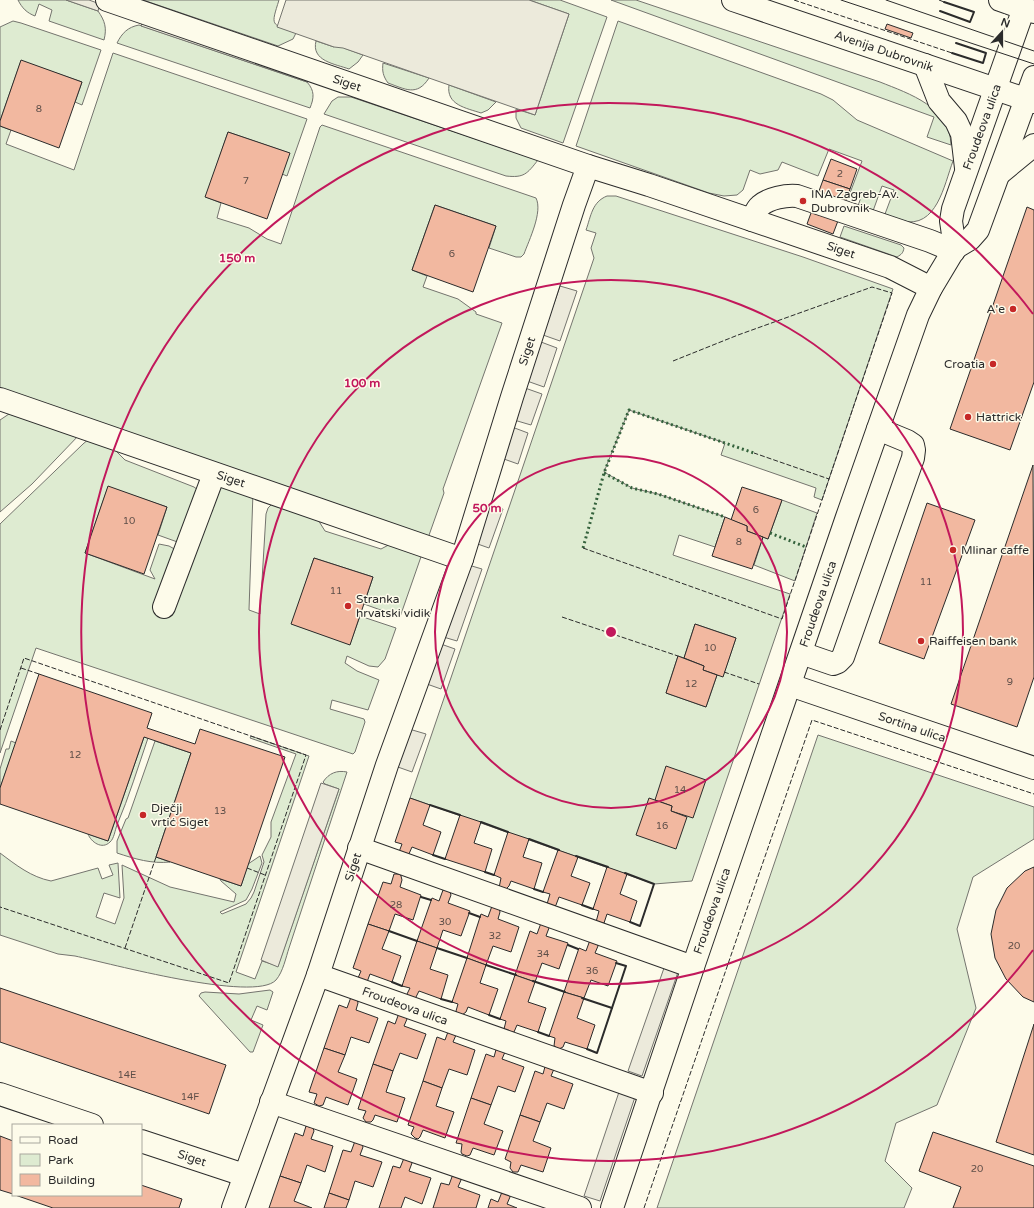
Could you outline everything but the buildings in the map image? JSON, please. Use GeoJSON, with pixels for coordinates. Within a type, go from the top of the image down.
{"type":"FeatureCollection","features":[{"type":"Feature","properties":{"kind":"street","name":"Siget"},"geometry":{"type":"LineString","coordinates":[[107,0],[588,166],[649,185],[890,267],[931,288]]}},
{"type":"Feature","properties":{"kind":"street","name":"Avenija Dubrovnik"},"geometry":{"type":"LineString","coordinates":[[733,0],[1030,100]]}},
{"type":"Feature","properties":{"kind":"street"},"geometry":{"type":"LineString","coordinates":[[1000,0],[1029,10]]}},
{"type":"Feature","properties":{"kind":"street","name":"Froudeova ulica"},"geometry":{"type":"LineString","coordinates":[[954,250],[951,221],[953,209],[996,88],[1029,10]]}},
{"type":"Feature","properties":{"kind":"street"},"geometry":{"type":"LineString","coordinates":[[926,65],[939,101],[956,121],[962,134],[966,171]]}},
{"type":"Feature","properties":{"kind":"street","name":"Froudeova ulica"},"geometry":{"type":"LineString","coordinates":[[612,1208],[652,1093],[693,967],[918,315],[931,288],[954,250],[970,239],[978,230],[999,174],[1030,100],[1034,76]]}},
{"type":"Feature","properties":{"kind":"street"},"geometry":{"type":"LineString","coordinates":[[999,174],[1034,145]]}},
{"type":"Feature","properties":{"kind":"street","name":"Siget"},"geometry":{"type":"LineString","coordinates":[[233,1208],[318,975],[385,769],[462,559],[512,397],[588,166]]}},
{"type":"Feature","properties":{"kind":"street"},"geometry":{"type":"LineString","coordinates":[[752,220],[759,206],[768,201],[788,195],[797,196],[954,250]]}},
{"type":"Feature","properties":{"kind":"street","name":"Siget"},"geometry":{"type":"LineString","coordinates":[[1,401],[462,559]]}},
{"type":"Feature","properties":{"kind":"street"},"geometry":{"type":"LineString","coordinates":[[802,653],[833,664],[838,662],[843,656],[912,458],[914,450],[913,445],[908,441],[878,430]]}},
{"type":"Feature","properties":{"kind":"street"},"geometry":{"type":"LineString","coordinates":[[164,607],[214,474]]}},
{"type":"Feature","properties":{"kind":"street","name":"Sortina ulica"},"geometry":{"type":"LineString","coordinates":[[790,686],[1032,761]]}},
{"type":"Feature","properties":{"kind":"street","name":"Froudeova ulica"},"geometry":{"type":"LineString","coordinates":[[359,848],[693,967]]}},
{"type":"Feature","properties":{"kind":"street","name":"Froudeova ulica"},"geometry":{"type":"LineString","coordinates":[[318,975],[652,1093]]}},
{"type":"Feature","properties":{"kind":"street"},"geometry":{"type":"LineString","coordinates":[[0,1094],[89,1124]]}},
{"type":"Feature","properties":{"kind":"street"},"geometry":{"type":"LineString","coordinates":[[271,1102],[580,1208]]}},
{"type":"Feature","properties":{"kind":"street","name":"Siget"},"geometry":{"type":"LineString","coordinates":[[142,1141],[244,1175]]}},
{"type":"Feature","properties":{"kind":"green space"},"geometry":{"type":"Polygon","coordinates":[[[18,0],[66,0],[98,11],[105,25],[104,40],[49,21],[52,10],[39,4],[35,16],[32,15],[25,10],[18,0]]]}},
{"type":"Feature","properties":{"kind":"green space"},"geometry":{"type":"Polygon","coordinates":[[[143,0],[279,0],[274,19],[275,23],[281,28],[296,33],[293,39],[278,46],[143,0]]]}},
{"type":"Feature","properties":{"kind":"green space"},"geometry":{"type":"Polygon","coordinates":[[[351,0],[344,48],[363,55],[358,62],[349,69],[325,61],[317,53],[315,48],[316,41],[334,47],[351,0]]]}},
{"type":"Feature","properties":{"kind":"green space"},"geometry":{"type":"Polygon","coordinates":[[[529,0],[560,0],[607,17],[563,143],[521,128],[516,118],[516,109],[535,115],[569,14],[529,0]]]}},
{"type":"Feature","properties":{"kind":"green space"},"geometry":{"type":"Polygon","coordinates":[[[611,0],[636,0],[880,82],[904,92],[926,104],[944,121],[949,132],[951,145],[927,137],[934,117],[611,0]]]}},
{"type":"Feature","properties":{"kind":"green space"},"geometry":{"type":"Polygon","coordinates":[[[13,21],[101,50],[82,105],[75,102],[82,82],[21,61],[0,121],[0,27],[13,21]]]}},
{"type":"Feature","properties":{"kind":"green space"},"geometry":{"type":"Polygon","coordinates":[[[618,21],[821,94],[833,100],[857,120],[953,161],[937,203],[931,212],[923,218],[914,222],[900,221],[885,214],[894,190],[882,186],[873,211],[858,206],[861,197],[850,193],[862,161],[829,149],[818,176],[782,162],[778,170],[760,174],[750,170],[743,190],[737,195],[724,196],[709,193],[576,146],[618,21]]]}},
{"type":"Feature","properties":{"kind":"green space"},"geometry":{"type":"Polygon","coordinates":[[[139,25],[307,82],[313,92],[310,108],[117,43],[126,31],[139,25]]]}},
{"type":"Feature","properties":{"kind":"green space"},"geometry":{"type":"Polygon","coordinates":[[[113,53],[307,119],[287,176],[282,174],[289,153],[228,132],[206,197],[221,203],[217,218],[249,228],[267,239],[281,244],[320,127],[322,125],[536,198],[538,204],[537,218],[524,254],[521,257],[516,257],[489,248],[496,226],[435,205],[412,270],[427,276],[423,287],[458,299],[476,312],[476,314],[502,323],[443,489],[444,493],[428,538],[0,393],[0,126],[11,130],[6,144],[74,170],[113,53]]]}},
{"type":"Feature","properties":{"kind":"green space"},"geometry":{"type":"Polygon","coordinates":[[[383,63],[429,78],[420,88],[415,90],[405,89],[388,83],[383,73],[383,63]]]}},
{"type":"Feature","properties":{"kind":"green space"},"geometry":{"type":"Polygon","coordinates":[[[449,85],[496,102],[488,110],[481,113],[463,107],[458,105],[451,97],[449,85]]]}},
{"type":"Feature","properties":{"kind":"green space"},"geometry":{"type":"Polygon","coordinates":[[[338,97],[351,97],[538,160],[528,172],[521,176],[506,176],[324,114],[332,101],[338,97]]]}},
{"type":"Feature","properties":{"kind":"green space"},"geometry":{"type":"Polygon","coordinates":[[[607,196],[616,196],[803,257],[893,289],[822,500],[814,497],[816,488],[721,455],[725,443],[629,410],[604,472],[632,488],[658,494],[725,517],[715,547],[679,535],[673,555],[790,594],[692,881],[654,884],[410,798],[594,258],[591,248],[596,233],[586,230],[595,206],[607,196]],[[695,624],[684,658],[678,656],[666,693],[706,707],[717,675],[723,676],[736,638],[695,624]]]}},
{"type":"Feature","properties":{"kind":"green space"},"geometry":{"type":"Polygon","coordinates":[[[844,226],[901,245],[904,248],[903,251],[897,257],[840,237],[844,226]]]}},
{"type":"Feature","properties":{"kind":"green space"},"geometry":{"type":"Polygon","coordinates":[[[9,414],[81,433],[32,484],[0,512],[0,420],[9,414]]]}},
{"type":"Feature","properties":{"kind":"green space"},"geometry":{"type":"Polygon","coordinates":[[[90,438],[109,444],[125,460],[194,487],[198,490],[183,544],[158,535],[167,507],[108,487],[85,553],[155,579],[150,570],[159,544],[169,546],[180,552],[218,484],[253,492],[249,610],[260,614],[266,514],[268,508],[272,504],[315,515],[325,531],[381,549],[396,541],[423,551],[400,617],[364,604],[373,577],[314,558],[292,624],[350,644],[360,616],[396,628],[385,659],[378,667],[369,666],[347,656],[345,663],[357,671],[379,680],[368,710],[332,700],[330,709],[364,719],[365,722],[353,754],[36,648],[0,753],[0,524],[90,438]]]}},
{"type":"Feature","properties":{"kind":"green space"},"geometry":{"type":"Polygon","coordinates":[[[782,500],[817,513],[795,581],[754,565],[763,537],[768,539],[782,500]]]}},
{"type":"Feature","properties":{"kind":"green space"},"geometry":{"type":"Polygon","coordinates":[[[818,735],[1034,807],[1034,839],[973,877],[957,929],[976,1008],[937,1105],[896,1123],[885,1161],[912,1188],[904,1208],[657,1208],[818,735]]]}},
{"type":"Feature","properties":{"kind":"green space"},"geometry":{"type":"Polygon","coordinates":[[[251,736],[309,756],[236,972],[255,979],[262,961],[278,966],[339,789],[323,782],[328,776],[334,773],[340,771],[347,772],[281,973],[276,980],[263,986],[240,987],[180,979],[75,956],[58,954],[0,935],[0,853],[30,874],[51,881],[98,868],[102,879],[113,875],[109,865],[118,863],[120,898],[104,893],[96,917],[115,924],[124,898],[122,865],[170,887],[234,902],[236,894],[220,879],[241,886],[248,864],[260,856],[262,863],[246,900],[220,912],[222,914],[246,904],[254,892],[264,862],[262,855],[271,837],[271,822],[296,754],[250,738],[251,736]]]}},
{"type":"Feature","properties":{"kind":"green space"},"geometry":{"type":"Polygon","coordinates":[[[144,737],[148,738],[112,839],[104,845],[97,844],[89,837],[88,834],[108,841],[144,737]]]}},
{"type":"Feature","properties":{"kind":"green space"},"geometry":{"type":"Polygon","coordinates":[[[11,741],[16,743],[0,788],[0,769],[6,749],[9,749],[11,741]]]}},
{"type":"Feature","properties":{"kind":"green space"},"geometry":{"type":"Polygon","coordinates":[[[155,741],[191,753],[156,857],[170,862],[144,860],[117,853],[117,841],[126,819],[128,818],[155,741]]]}},
{"type":"Feature","properties":{"kind":"green space"},"geometry":{"type":"Polygon","coordinates":[[[270,990],[273,992],[267,1010],[257,1006],[251,1020],[263,1025],[253,1052],[250,1052],[199,996],[201,993],[205,992],[239,994],[270,990]]]}},
{"type":"Feature","properties":{"kind":"shaded area"},"geometry":{"type":"Polygon","coordinates":[[[66,0],[89,0],[100,4],[98,11],[66,0]]]}},
{"type":"Feature","properties":{"kind":"shaded area"},"geometry":{"type":"Polygon","coordinates":[[[286,0],[529,0],[569,14],[535,115],[343,48],[334,47],[277,27],[286,0]]]}},
{"type":"Feature","properties":{"kind":"shaded area"},"geometry":{"type":"Polygon","coordinates":[[[144,18],[310,75],[307,82],[141,26],[144,18]]]}},
{"type":"Feature","properties":{"kind":"shaded area"},"geometry":{"type":"Polygon","coordinates":[[[560,286],[577,291],[560,341],[543,335],[560,286]]]}},
{"type":"Feature","properties":{"kind":"shaded area"},"geometry":{"type":"Polygon","coordinates":[[[541,342],[557,348],[544,387],[527,381],[541,342]]]}},
{"type":"Feature","properties":{"kind":"shaded area"},"geometry":{"type":"Polygon","coordinates":[[[525,388],[542,394],[531,425],[514,420],[525,388]]]}},
{"type":"Feature","properties":{"kind":"shaded area"},"geometry":{"type":"Polygon","coordinates":[[[512,427],[528,433],[518,464],[501,458],[512,427]]]}},
{"type":"Feature","properties":{"kind":"shaded area"},"geometry":{"type":"Polygon","coordinates":[[[486,503],[503,509],[489,548],[472,542],[486,503]]]}},
{"type":"Feature","properties":{"kind":"shaded area"},"geometry":{"type":"Polygon","coordinates":[[[465,564],[482,569],[457,641],[440,636],[465,564]]]}},
{"type":"Feature","properties":{"kind":"shaded area"},"geometry":{"type":"Polygon","coordinates":[[[438,643],[455,649],[441,689],[424,683],[438,643]]]}},
{"type":"Feature","properties":{"kind":"shaded area"},"geometry":{"type":"Polygon","coordinates":[[[409,729],[426,734],[412,772],[395,766],[409,729]]]}},
{"type":"Feature","properties":{"kind":"shaded area"},"geometry":{"type":"Polygon","coordinates":[[[321,783],[339,789],[278,967],[261,960],[321,783]]]}},
{"type":"Feature","properties":{"kind":"shaded area"},"geometry":{"type":"Polygon","coordinates":[[[664,968],[678,972],[642,1076],[628,1071],[664,968]]]}},
{"type":"Feature","properties":{"kind":"shaded area"},"geometry":{"type":"Polygon","coordinates":[[[619,1092],[635,1097],[600,1201],[584,1196],[619,1092]]]}},
{"type":"Feature","properties":{"kind":"tram line"},"geometry":{"type":"LineString","coordinates":[[841,0],[1034,64]]}},
{"type":"Feature","properties":{"kind":"tram line"},"geometry":{"type":"LineString","coordinates":[[886,0],[1034,51]]}},
{"type":"Feature","properties":{"kind":"hedge"},"geometry":{"type":"LineString","coordinates":[[583,548],[604,473],[629,410],[754,453]]}},
{"type":"Feature","properties":{"kind":"hedge"},"geometry":{"type":"LineString","coordinates":[[604,473],[632,488],[658,494],[725,517]]}},
{"type":"Feature","properties":{"kind":"hedge"},"geometry":{"type":"LineString","coordinates":[[770,533],[806,547]]}},
{"type":"Feature","properties":{"kind":"fence"},"geometry":{"type":"LineString","coordinates":[[794,0],[952,53]]}},
{"type":"Feature","properties":{"kind":"fence"},"geometry":{"type":"LineString","coordinates":[[939,0],[944,2]]}},
{"type":"Feature","properties":{"kind":"fence"},"geometry":{"type":"LineString","coordinates":[[673,361],[738,335],[872,287],[892,293],[829,479]]}},
{"type":"Feature","properties":{"kind":"fence"},"geometry":{"type":"LineString","coordinates":[[583,548],[782,619],[829,479],[754,453]]}},
{"type":"Feature","properties":{"kind":"fence"},"geometry":{"type":"LineString","coordinates":[[562,617],[678,656]]}},
{"type":"Feature","properties":{"kind":"fence"},"geometry":{"type":"LineString","coordinates":[[0,730],[24,658],[306,755],[229,983],[0,907]]}},
{"type":"Feature","properties":{"kind":"fence"},"geometry":{"type":"LineString","coordinates":[[21,668],[39,674]]}},
{"type":"Feature","properties":{"kind":"fence"},"geometry":{"type":"LineString","coordinates":[[724,672],[759,684]]}},
{"type":"Feature","properties":{"kind":"fence"},"geometry":{"type":"LineString","coordinates":[[644,1208],[812,720],[1034,794]]}},
{"type":"Feature","properties":{"kind":"fence"},"geometry":{"type":"LineString","coordinates":[[125,948],[156,857]]}},
{"type":"Feature","properties":{"kind":"fence"},"geometry":{"type":"LineString","coordinates":[[247,868],[265,875]]}},
{"type":"Feature","properties":{"kind":"wall"},"geometry":{"type":"LineString","coordinates":[[940,11],[970,22],[974,12],[944,2]]}},
{"type":"Feature","properties":{"kind":"wall"},"geometry":{"type":"LineString","coordinates":[[952,53],[983,63],[986,53],[956,43]]}},
{"type":"Feature","properties":{"kind":"wall"},"geometry":{"type":"LineString","coordinates":[[430,805],[460,815]]}},
{"type":"Feature","properties":{"kind":"wall"},"geometry":{"type":"LineString","coordinates":[[481,822],[508,832]]}},
{"type":"Feature","properties":{"kind":"wall"},"geometry":{"type":"LineString","coordinates":[[529,839],[559,850]]}},
{"type":"Feature","properties":{"kind":"wall"},"geometry":{"type":"LineString","coordinates":[[433,855],[445,859]]}},
{"type":"Feature","properties":{"kind":"wall"},"geometry":{"type":"LineString","coordinates":[[576,856],[608,867]]}},
{"type":"Feature","properties":{"kind":"wall"},"geometry":{"type":"LineString","coordinates":[[485,872],[494,875]]}},
{"type":"Feature","properties":{"kind":"wall"},"geometry":{"type":"LineString","coordinates":[[625,873],[654,884],[640,926],[630,922]]}},
{"type":"Feature","properties":{"kind":"wall"},"geometry":{"type":"LineString","coordinates":[[534,889],[543,892]]}},
{"type":"Feature","properties":{"kind":"wall"},"geometry":{"type":"LineString","coordinates":[[421,897],[431,900]]}},
{"type":"Feature","properties":{"kind":"wall"},"geometry":{"type":"LineString","coordinates":[[582,905],[593,909]]}},
{"type":"Feature","properties":{"kind":"wall"},"geometry":{"type":"LineString","coordinates":[[469,913],[480,917]]}},
{"type":"Feature","properties":{"kind":"wall"},"geometry":{"type":"LineString","coordinates":[[389,931],[417,941]]}},
{"type":"Feature","properties":{"kind":"wall"},"geometry":{"type":"LineString","coordinates":[[568,945],[578,949]]}},
{"type":"Feature","properties":{"kind":"wall"},"geometry":{"type":"LineString","coordinates":[[437,948],[467,958]]}},
{"type":"Feature","properties":{"kind":"wall"},"geometry":{"type":"LineString","coordinates":[[587,1049],[597,1053],[626,966],[616,963]]}},
{"type":"Feature","properties":{"kind":"wall"},"geometry":{"type":"LineString","coordinates":[[486,965],[516,975]]}},
{"type":"Feature","properties":{"kind":"wall"},"geometry":{"type":"LineString","coordinates":[[533,981],[565,992]]}},
{"type":"Feature","properties":{"kind":"wall"},"geometry":{"type":"LineString","coordinates":[[392,982],[402,986]]}},
{"type":"Feature","properties":{"kind":"wall"},"geometry":{"type":"LineString","coordinates":[[582,998],[612,1008]]}},
{"type":"Feature","properties":{"kind":"wall"},"geometry":{"type":"LineString","coordinates":[[441,999],[452,1002]]}},
{"type":"Feature","properties":{"kind":"wall"},"geometry":{"type":"LineString","coordinates":[[489,1015],[500,1019]]}},
{"type":"Feature","properties":{"kind":"wall"},"geometry":{"type":"LineString","coordinates":[[538,1032],[549,1036]]}},
{"type":"Feature","properties":{"kind":"place","name":"INA Zagreb-Av. Dubrovnik"},"geometry":{"type":"Point","coordinates":[803,201]}},
{"type":"Feature","properties":{"kind":"place","name":"A'e"},"geometry":{"type":"Point","coordinates":[1013,309]}},
{"type":"Feature","properties":{"kind":"place","name":"Croatia"},"geometry":{"type":"Point","coordinates":[993,364]}},
{"type":"Feature","properties":{"kind":"place","name":"Hattrick"},"geometry":{"type":"Point","coordinates":[968,417]}},
{"type":"Feature","properties":{"kind":"place","name":"Mlinar caffe"},"geometry":{"type":"Point","coordinates":[953,550]}},
{"type":"Feature","properties":{"kind":"place","name":"Stranka hrvatski vidik"},"geometry":{"type":"Point","coordinates":[348,606]}},
{"type":"Feature","properties":{"kind":"place","name":"Raiffeisen bank"},"geometry":{"type":"Point","coordinates":[921,641]}},
{"type":"Feature","properties":{"kind":"place","name":"Dječji vrtić Siget"},"geometry":{"type":"Point","coordinates":[143,815]}}]}
